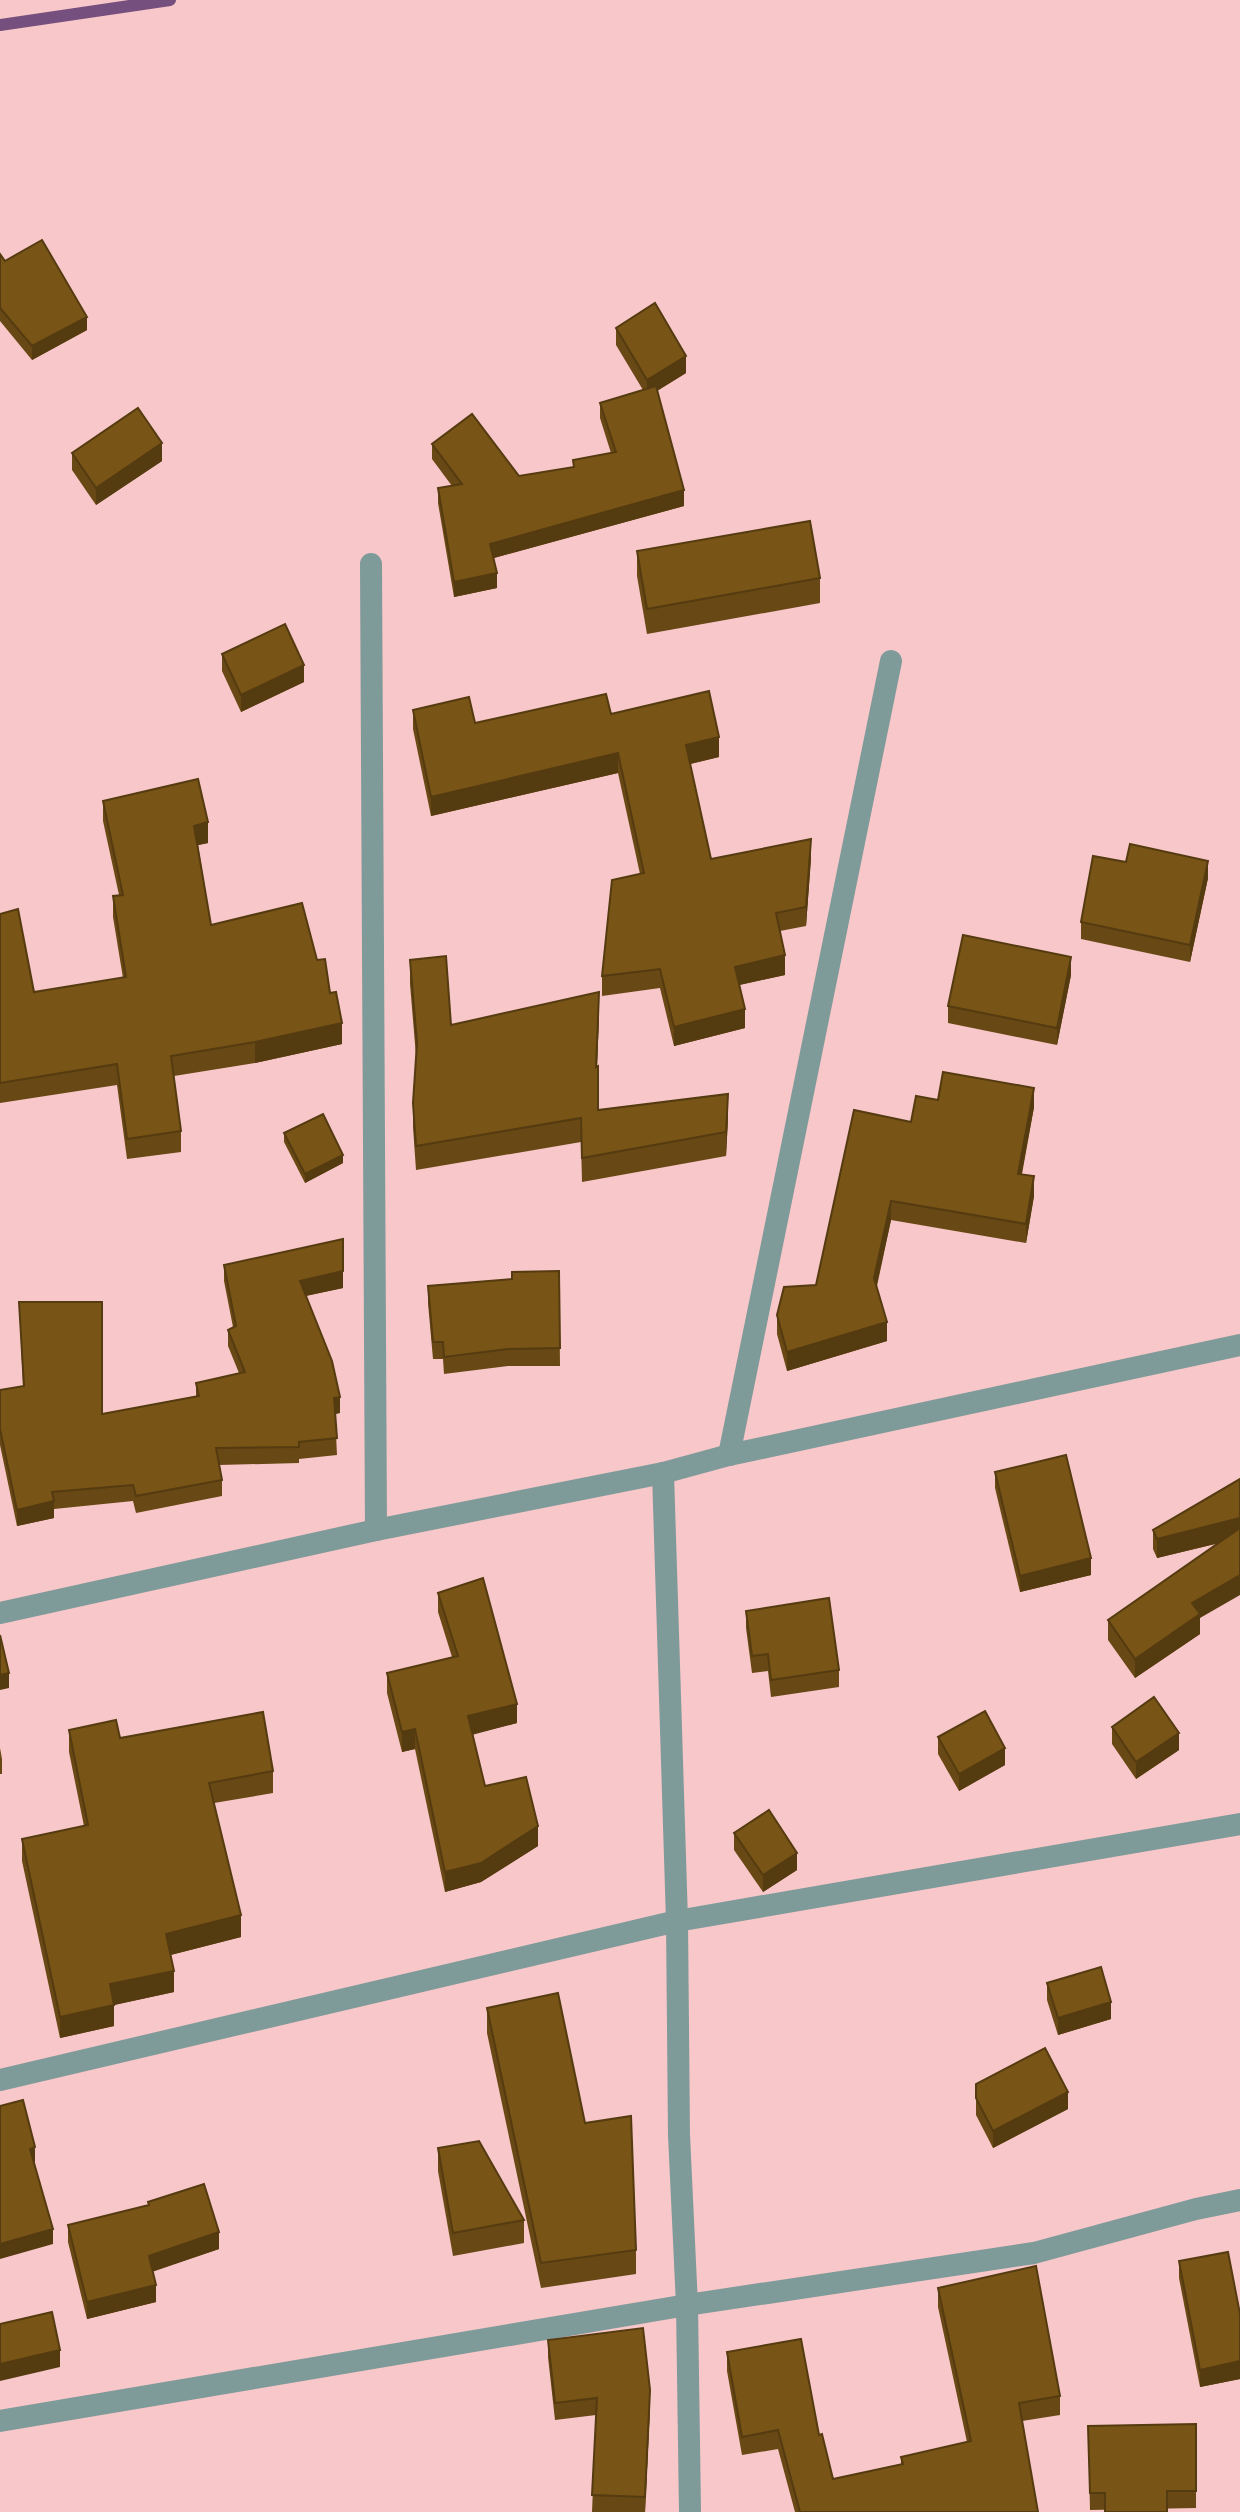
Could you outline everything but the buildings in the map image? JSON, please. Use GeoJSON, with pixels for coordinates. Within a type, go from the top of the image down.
{"type":"FeatureCollection","features":[{"type":"Feature","properties":{"kind":"street"},"geometry":{"type":"LineString","coordinates":[[371,564],[376,1530]]}},
{"type":"Feature","properties":{"kind":"street"},"geometry":{"type":"LineString","coordinates":[[729,1455],[891,661]]}},
{"type":"Feature","properties":{"kind":"street"},"geometry":{"type":"LineString","coordinates":[[0,1613],[376,1530],[663,1473],[729,1455],[1240,1345]]}},
{"type":"Feature","properties":{"kind":"street"},"geometry":{"type":"LineString","coordinates":[[663,1473],[690,2512]]}},
{"type":"Feature","properties":{"kind":"street"},"geometry":{"type":"LineString","coordinates":[[0,2080],[677,1921],[1240,1824]]}},
{"type":"Feature","properties":{"kind":"street"},"geometry":{"type":"LineString","coordinates":[[0,2421],[687,2305],[1034,2253],[1240,2200]]}},
{"type":"Feature","properties":{"kind":"waterway"},"geometry":{"type":"LineString","coordinates":[[0,25],[170,0]]}}]}
